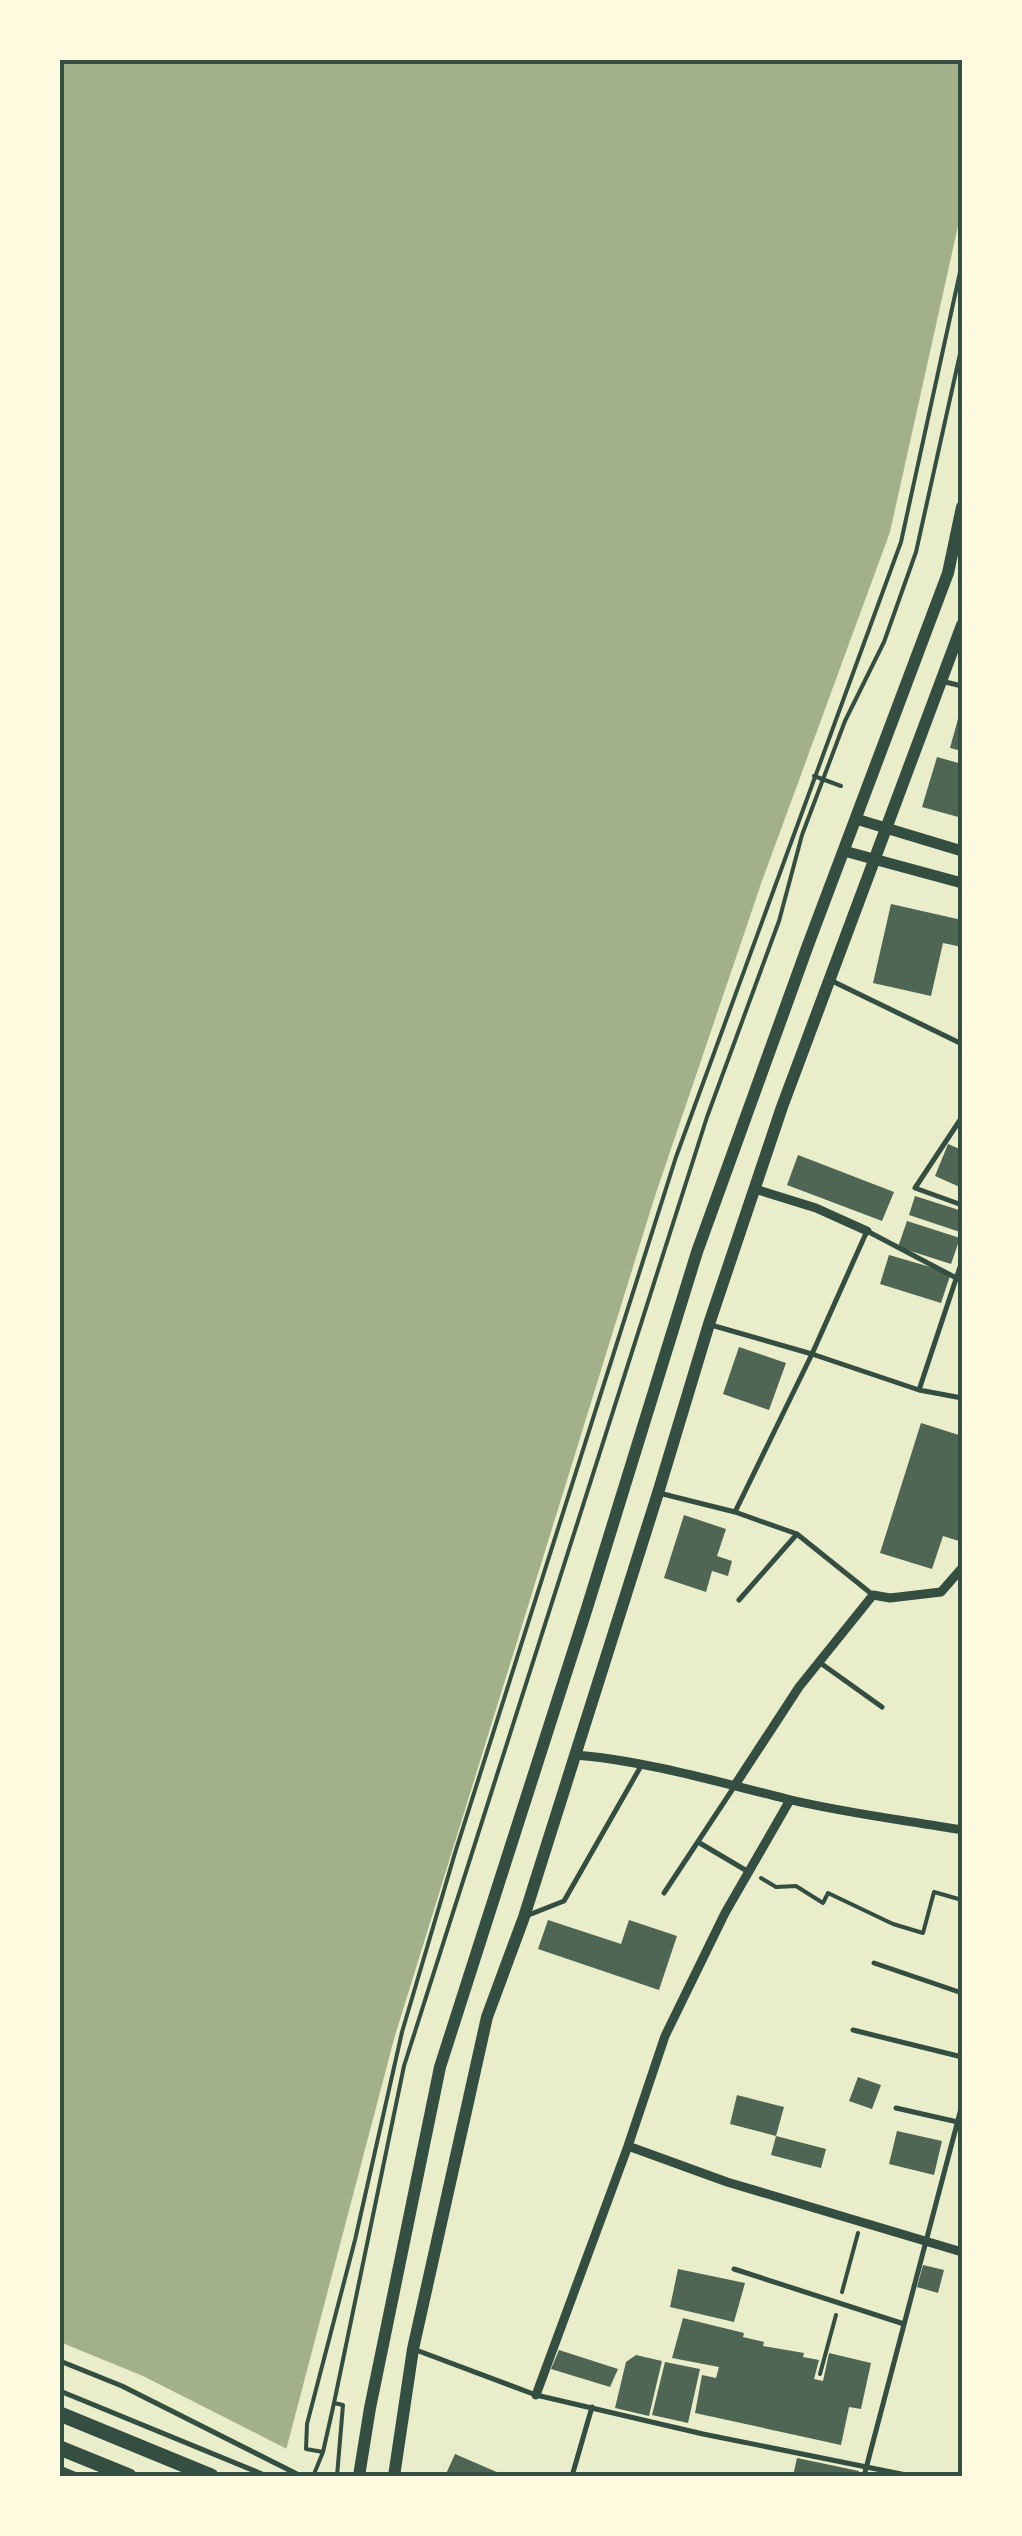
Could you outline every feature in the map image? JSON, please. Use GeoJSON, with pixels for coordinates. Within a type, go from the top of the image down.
{"type":"FeatureCollection","features":[{"type":"Feature","properties":{"kind":"main road"},"geometry":{"type":"LineString","coordinates":[[359,2476],[440,2067],[697,1252],[948,573],[962,507]]}},
{"type":"Feature","properties":{"kind":"main road"},"geometry":{"type":"LineString","coordinates":[[394,2476],[413,2349],[487,2017],[524,1918],[709,1324],[782,1106],[962,625]]}},
{"type":"Feature","properties":{"kind":"main road"},"geometry":{"type":"LineString","coordinates":[[60,2414],[212,2476]]}},
{"type":"Feature","properties":{"kind":"main road"},"geometry":{"type":"LineString","coordinates":[[60,2448],[129,2476]]}},
{"type":"Feature","properties":{"kind":"street"},"geometry":{"type":"LineString","coordinates":[[856,818],[962,851]]}},
{"type":"Feature","properties":{"kind":"street"},"geometry":{"type":"LineString","coordinates":[[844,851],[962,883]]}},
{"type":"Feature","properties":{"kind":"street"},"geometry":{"type":"LineString","coordinates":[[755,1189],[816,1208],[868,1231]]}},
{"type":"Feature","properties":{"kind":"street"},"geometry":{"type":"LineString","coordinates":[[735,1784],[800,1686],[873,1596],[941,1592],[962,1568]]}},
{"type":"Feature","properties":{"kind":"street"},"geometry":{"type":"LineString","coordinates":[[576,1755],[735,1784],[790,1800],[962,1830]]}},
{"type":"Feature","properties":{"kind":"street"},"geometry":{"type":"LineString","coordinates":[[536,2394],[665,2036],[725,1913],[790,1800]]}},
{"type":"Feature","properties":{"kind":"street"},"geometry":{"type":"LineString","coordinates":[[628,2146],[728,2182],[962,2252]]}},
{"type":"Feature","properties":{"kind":"lane"},"geometry":{"type":"LineString","coordinates":[[941,680],[962,686]]}},
{"type":"Feature","properties":{"kind":"lane"},"geometry":{"type":"LineString","coordinates":[[830,980],[962,1044]]}},
{"type":"Feature","properties":{"kind":"lane"},"geometry":{"type":"LineString","coordinates":[[962,1117],[915,1188],[962,1206]]}},
{"type":"Feature","properties":{"kind":"lane"},"geometry":{"type":"LineString","coordinates":[[735,1512],[868,1231],[959,1280]]}},
{"type":"Feature","properties":{"kind":"lane"},"geometry":{"type":"LineString","coordinates":[[919,1390],[959,1280],[962,1261]]}},
{"type":"Feature","properties":{"kind":"lane"},"geometry":{"type":"LineString","coordinates":[[709,1324],[919,1390],[962,1398]]}},
{"type":"Feature","properties":{"kind":"lane"},"geometry":{"type":"LineString","coordinates":[[658,1493],[735,1512],[797,1534],[873,1596]]}},
{"type":"Feature","properties":{"kind":"lane"},"geometry":{"type":"LineString","coordinates":[[738,1600],[797,1534]]}},
{"type":"Feature","properties":{"kind":"lane"},"geometry":{"type":"LineString","coordinates":[[819,1662],[882,1706]]}},
{"type":"Feature","properties":{"kind":"lane"},"geometry":{"type":"LineString","coordinates":[[524,1918],[564,1901],[641,1766]]}},
{"type":"Feature","properties":{"kind":"lane"},"geometry":{"type":"LineString","coordinates":[[664,1893],[735,1784]]}},
{"type":"Feature","properties":{"kind":"lane"},"geometry":{"type":"LineString","coordinates":[[698,1842],[749,1872]]}},
{"type":"Feature","properties":{"kind":"lane"},"geometry":{"type":"LineString","coordinates":[[874,1963],[962,1993]]}},
{"type":"Feature","properties":{"kind":"lane"},"geometry":{"type":"LineString","coordinates":[[854,2030],[962,2057]]}},
{"type":"Feature","properties":{"kind":"lane"},"geometry":{"type":"LineString","coordinates":[[864,2476],[962,2105]]}},
{"type":"Feature","properties":{"kind":"lane"},"geometry":{"type":"LineString","coordinates":[[896,2108],[960,2123]]}},
{"type":"Feature","properties":{"kind":"lane"},"geometry":{"type":"LineString","coordinates":[[734,2269],[904,2324]]}},
{"type":"Feature","properties":{"kind":"lane"},"geometry":{"type":"LineString","coordinates":[[413,2349],[536,2394],[703,2434],[911,2476]]}},
{"type":"Feature","properties":{"kind":"lane"},"geometry":{"type":"LineString","coordinates":[[60,2361],[179,2413],[301,2476]]}},
{"type":"Feature","properties":{"kind":"lane"},"geometry":{"type":"LineString","coordinates":[[60,2391],[267,2476]]}},
{"type":"Feature","properties":{"kind":"lane"},"geometry":{"type":"LineString","coordinates":[[572,2476],[592,2407]]}},
{"type":"Feature","properties":{"kind":"lane"},"geometry":{"type":"LineString","coordinates":[[60,2468],[79,2476]]}},
{"type":"Feature","properties":{"kind":"path"},"geometry":{"type":"LineString","coordinates":[[323,2452],[306,2449],[307,2424],[402,2032],[676,1156],[900,542],[962,263]]}},
{"type":"Feature","properties":{"kind":"path"},"geometry":{"type":"LineString","coordinates":[[313,2476],[334,2403],[404,2066],[707,1116],[779,921],[802,835],[845,721],[884,642],[916,552],[962,345]]}},
{"type":"Feature","properties":{"kind":"path"},"geometry":{"type":"LineString","coordinates":[[814,776],[841,786]]}},
{"type":"Feature","properties":{"kind":"path"},"geometry":{"type":"LineString","coordinates":[[749,1872],[776,1887],[796,1886],[823,1903],[828,1893],[922,1934],[934,1892],[962,1900]]}},
{"type":"Feature","properties":{"kind":"path"},"geometry":{"type":"LineString","coordinates":[[820,2374],[861,2223]]}},
{"type":"Feature","properties":{"kind":"path"},"geometry":{"type":"LineString","coordinates":[[334,2403],[342,2405],[338,2476]]}},
{"type":"Feature","properties":{"kind":"shaded area"},"geometry":{"type":"Polygon","coordinates":[[[60,60],[962,60],[962,208],[890,532],[762,881],[654,1199],[394,2039],[285,2454],[60,2476],[60,60]]]}},
{"type":"Feature","properties":{"kind":"pier"},"geometry":{"type":"Polygon","coordinates":[[[60,2342],[143,2376],[291,2451],[282,2476],[60,2476],[60,2342]]]}},
{"type":"Feature","properties":{"kind":"building"},"geometry":{"type":"Polygon","coordinates":[[[962,709],[962,751],[950,748],[962,709]]]}},
{"type":"Feature","properties":{"kind":"building"},"geometry":{"type":"Polygon","coordinates":[[[937,757],[962,764],[962,818],[922,807],[937,757]]]}},
{"type":"Feature","properties":{"kind":"building"},"geometry":{"type":"Polygon","coordinates":[[[891,904],[962,920],[962,947],[943,943],[931,996],[873,983],[891,904]]]}},
{"type":"Feature","properties":{"kind":"building"},"geometry":{"type":"Polygon","coordinates":[[[948,1144],[962,1150],[962,1188],[935,1176],[948,1144]]]}},
{"type":"Feature","properties":{"kind":"building"},"geometry":{"type":"Polygon","coordinates":[[[798,1155],[894,1192],[882,1221],[787,1185],[798,1155]]]}},
{"type":"Feature","properties":{"kind":"building"},"geometry":{"type":"Polygon","coordinates":[[[915,1196],[962,1211],[960,1232],[909,1215],[915,1196]]]}},
{"type":"Feature","properties":{"kind":"building"},"geometry":{"type":"Polygon","coordinates":[[[907,1221],[960,1238],[951,1264],[898,1247],[907,1221]]]}},
{"type":"Feature","properties":{"kind":"building"},"geometry":{"type":"Polygon","coordinates":[[[889,1255],[951,1273],[941,1303],[880,1284],[889,1255]]]}},
{"type":"Feature","properties":{"kind":"building"},"geometry":{"type":"Polygon","coordinates":[[[739,1347],[786,1363],[769,1410],[723,1394],[739,1347]]]}},
{"type":"Feature","properties":{"kind":"building"},"geometry":{"type":"Polygon","coordinates":[[[921,1423],[962,1436],[962,1542],[943,1536],[932,1569],[880,1553],[921,1423]]]}},
{"type":"Feature","properties":{"kind":"building"},"geometry":{"type":"Polygon","coordinates":[[[684,1515],[726,1529],[717,1556],[732,1561],[728,1576],[712,1571],[706,1592],[664,1578],[684,1515]]]}},
{"type":"Feature","properties":{"kind":"building"},"geometry":{"type":"Polygon","coordinates":[[[548,1920],[621,1944],[629,1920],[677,1936],[659,1990],[538,1949],[548,1920]]]}},
{"type":"Feature","properties":{"kind":"building"},"geometry":{"type":"Polygon","coordinates":[[[858,2077],[881,2085],[872,2109],[849,2101],[858,2077]]]}},
{"type":"Feature","properties":{"kind":"building"},"geometry":{"type":"Polygon","coordinates":[[[737,2095],[784,2107],[776,2136],[730,2124],[737,2095]]]}},
{"type":"Feature","properties":{"kind":"building"},"geometry":{"type":"Polygon","coordinates":[[[897,2131],[942,2141],[934,2175],[889,2164],[897,2131]]]}},
{"type":"Feature","properties":{"kind":"building"},"geometry":{"type":"Polygon","coordinates":[[[776,2136],[826,2149],[821,2168],[771,2155],[776,2136]]]}},
{"type":"Feature","properties":{"kind":"building"},"geometry":{"type":"Polygon","coordinates":[[[923,2265],[944,2270],[938,2293],[917,2287],[923,2265]]]}},
{"type":"Feature","properties":{"kind":"building"},"geometry":{"type":"Polygon","coordinates":[[[678,2269],[745,2283],[734,2322],[670,2307],[678,2269]]]}},
{"type":"Feature","properties":{"kind":"building"},"geometry":{"type":"Polygon","coordinates":[[[683,2318],[744,2333],[743,2337],[764,2342],[763,2346],[804,2353],[803,2357],[819,2360],[814,2379],[823,2381],[829,2353],[871,2363],[861,2409],[849,2407],[841,2445],[695,2413],[702,2375],[716,2378],[719,2367],[672,2358],[683,2318]]]}},
{"type":"Feature","properties":{"kind":"building"},"geometry":{"type":"Polygon","coordinates":[[[559,2350],[618,2369],[610,2387],[551,2369],[559,2350]]]}},
{"type":"Feature","properties":{"kind":"building"},"geometry":{"type":"Polygon","coordinates":[[[636,2355],[662,2361],[649,2416],[615,2408],[626,2362],[636,2355]]]}},
{"type":"Feature","properties":{"kind":"building"},"geometry":{"type":"Polygon","coordinates":[[[665,2362],[700,2369],[688,2423],[652,2415],[665,2362]]]}},
{"type":"Feature","properties":{"kind":"building"},"geometry":{"type":"Polygon","coordinates":[[[455,2454],[506,2476],[445,2476],[455,2454]]]}},
{"type":"Feature","properties":{"kind":"building"},"geometry":{"type":"Polygon","coordinates":[[[797,2458],[859,2471],[858,2476],[793,2476],[797,2458]]]}}]}
